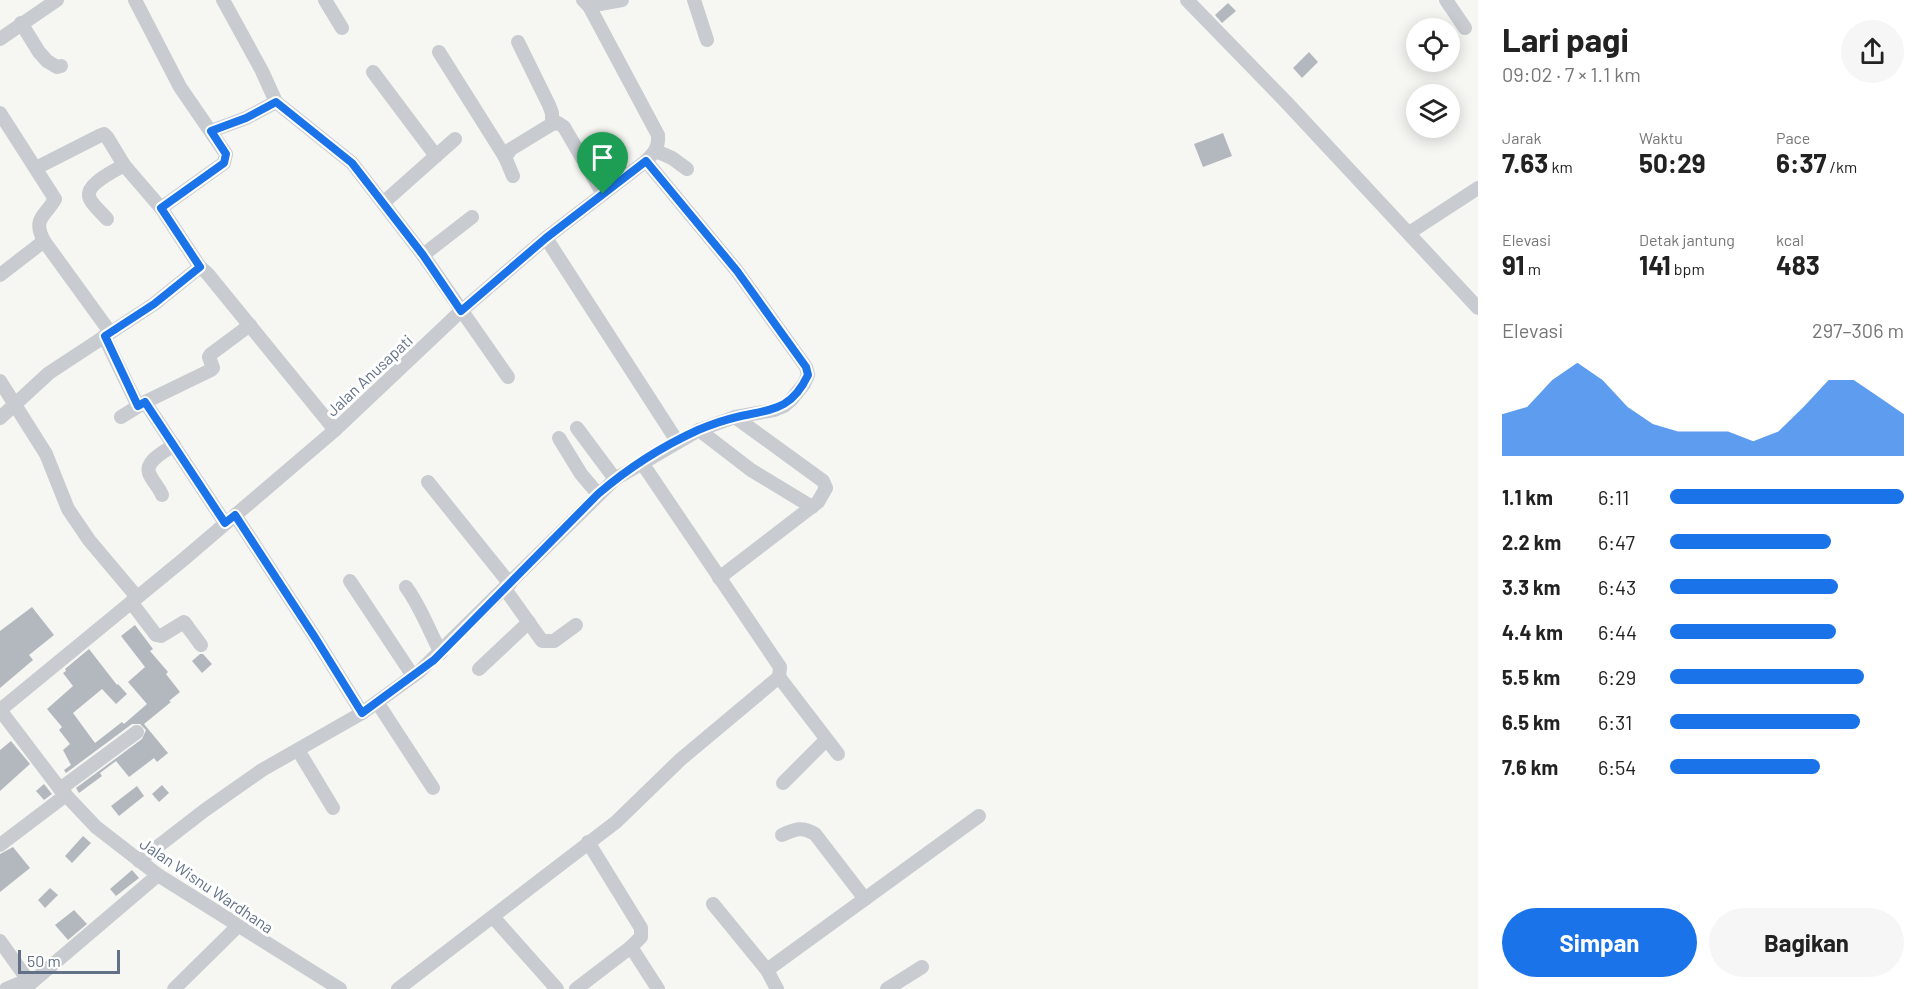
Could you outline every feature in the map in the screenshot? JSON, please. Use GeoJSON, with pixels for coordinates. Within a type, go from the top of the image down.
{"type":"FeatureCollection","features":[{"type":"Feature","properties":{"kind":"street"},"geometry":{"type":"LineString","coordinates":[[0,39],[57,0]]}},
{"type":"Feature","properties":{"kind":"street"},"geometry":{"type":"LineString","coordinates":[[135,0],[184,92],[226,154],[224,163],[161,208]]}},
{"type":"Feature","properties":{"kind":"street"},"geometry":{"type":"LineString","coordinates":[[223,0],[259,65],[276,102],[352,163],[423,255],[508,377]]}},
{"type":"Feature","properties":{"kind":"street"},"geometry":{"type":"LineString","coordinates":[[325,0],[342,28]]}},
{"type":"Feature","properties":{"kind":"street"},"geometry":{"type":"LineString","coordinates":[[622,0],[588,6],[658,135],[658,144],[651,156]]}},
{"type":"Feature","properties":{"kind":"street"},"geometry":{"type":"LineString","coordinates":[[694,0],[707,40]]}},
{"type":"Feature","properties":{"kind":"street"},"geometry":{"type":"LineString","coordinates":[[1187,0],[1478,308]]}},
{"type":"Feature","properties":{"kind":"street"},"geometry":{"type":"LineString","coordinates":[[1446,0],[1466,28]]}},
{"type":"Feature","properties":{"kind":"street"},"geometry":{"type":"LineString","coordinates":[[21,23],[47,61],[57,67],[61,66]]}},
{"type":"Feature","properties":{"kind":"street"},"geometry":{"type":"LineString","coordinates":[[518,42],[552,113],[552,124]]}},
{"type":"Feature","properties":{"kind":"street"},"geometry":{"type":"LineString","coordinates":[[439,52],[505,157],[513,176]]}},
{"type":"Feature","properties":{"kind":"street"},"geometry":{"type":"LineString","coordinates":[[373,72],[436,156]]}},
{"type":"Feature","properties":{"kind":"street"},"geometry":{"type":"LineString","coordinates":[[211,131],[246,118],[276,102]]}},
{"type":"Feature","properties":{"kind":"street"},"geometry":{"type":"LineString","coordinates":[[0,113],[55,199],[38,224],[44,241],[107,334],[141,404],[230,519],[316,639],[362,713]]}},
{"type":"Feature","properties":{"kind":"street"},"geometry":{"type":"LineString","coordinates":[[505,157],[511,149],[552,124],[558,123],[564,126],[603,194]]}},
{"type":"Feature","properties":{"kind":"street"},"geometry":{"type":"LineString","coordinates":[[36,168],[104,134],[124,165],[161,208],[200,267],[335,430]]}},
{"type":"Feature","properties":{"kind":"street"},"geometry":{"type":"LineString","coordinates":[[383,203],[455,139]]}},
{"type":"Feature","properties":{"kind":"street"},"geometry":{"type":"LineString","coordinates":[[651,156],[672,158],[687,169]]}},
{"type":"Feature","properties":{"kind":"street"},"geometry":{"type":"LineString","coordinates":[[139,861],[235,788],[362,713],[413,676],[441,653],[615,479],[699,430],[735,417],[784,406],[804,384],[808,375],[806,367],[651,156]]}},
{"type":"Feature","properties":{"kind":"street","name":"Jalan Anusapati"},"geometry":{"type":"LineString","coordinates":[[0,710],[335,430],[461,311],[546,238],[651,156]]}},
{"type":"Feature","properties":{"kind":"street"},"geometry":{"type":"LineString","coordinates":[[107,219],[88,194],[93,184],[124,165]]}},
{"type":"Feature","properties":{"kind":"street"},"geometry":{"type":"LineString","coordinates":[[1409,234],[1478,188]]}},
{"type":"Feature","properties":{"kind":"street"},"geometry":{"type":"LineString","coordinates":[[423,255],[472,217]]}},
{"type":"Feature","properties":{"kind":"street"},"geometry":{"type":"LineString","coordinates":[[546,238],[677,441]]}},
{"type":"Feature","properties":{"kind":"street"},"geometry":{"type":"LineString","coordinates":[[0,275],[44,241]]}},
{"type":"Feature","properties":{"kind":"street"},"geometry":{"type":"LineString","coordinates":[[0,418],[49,374],[154,304],[200,267]]}},
{"type":"Feature","properties":{"kind":"street"},"geometry":{"type":"LineString","coordinates":[[121,417],[141,404],[211,370],[213,368],[209,357],[211,354],[250,325]]}},
{"type":"Feature","properties":{"kind":"street"},"geometry":{"type":"LineString","coordinates":[[0,381],[46,454],[68,508],[134,600],[156,635],[161,636],[184,622],[201,645]]}},
{"type":"Feature","properties":{"kind":"street"},"geometry":{"type":"LineString","coordinates":[[719,578],[812,507],[825,492],[823,481],[735,417]]}},
{"type":"Feature","properties":{"kind":"street"},"geometry":{"type":"LineString","coordinates":[[578,428],[615,479]]}},
{"type":"Feature","properties":{"kind":"street"},"geometry":{"type":"LineString","coordinates":[[699,430],[751,470],[812,507]]}},
{"type":"Feature","properties":{"kind":"street"},"geometry":{"type":"LineString","coordinates":[[559,438],[581,474],[598,494]]}},
{"type":"Feature","properties":{"kind":"street"},"geometry":{"type":"LineString","coordinates":[[162,495],[149,474],[149,468],[151,463],[174,445]]}},
{"type":"Feature","properties":{"kind":"street"},"geometry":{"type":"LineString","coordinates":[[398,989],[616,822],[681,759],[779,677],[780,667],[642,463]]}},
{"type":"Feature","properties":{"kind":"street"},"geometry":{"type":"LineString","coordinates":[[428,482],[508,587],[542,641],[554,641],[576,625]]}},
{"type":"Feature","properties":{"kind":"street"},"geometry":{"type":"LineString","coordinates":[[350,581],[413,676]]}},
{"type":"Feature","properties":{"kind":"street"},"geometry":{"type":"LineString","coordinates":[[406,587],[417,602],[441,653]]}},
{"type":"Feature","properties":{"kind":"street"},"geometry":{"type":"LineString","coordinates":[[479,669],[529,622]]}},
{"type":"Feature","properties":{"kind":"street"},"geometry":{"type":"LineString","coordinates":[[779,677],[838,754]]}},
{"type":"Feature","properties":{"kind":"street"},"geometry":{"type":"LineString","coordinates":[[377,702],[433,788]]}},
{"type":"Feature","properties":{"kind":"street","name":"Jalan Wisnu Wardhana"},"geometry":{"type":"LineString","coordinates":[[0,710],[63,792],[96,826],[158,875],[340,989]]}},
{"type":"Feature","properties":{"kind":"street"},"geometry":{"type":"LineString","coordinates":[[0,845],[137,732]]}},
{"type":"Feature","properties":{"kind":"street"},"geometry":{"type":"LineString","coordinates":[[783,783],[826,740]]}},
{"type":"Feature","properties":{"kind":"street"},"geometry":{"type":"LineString","coordinates":[[298,750],[333,808]]}},
{"type":"Feature","properties":{"kind":"street"},"geometry":{"type":"LineString","coordinates":[[767,970],[979,816]]}},
{"type":"Feature","properties":{"kind":"street"},"geometry":{"type":"LineString","coordinates":[[782,835],[796,828],[806,829],[815,834],[865,899]]}},
{"type":"Feature","properties":{"kind":"street"},"geometry":{"type":"LineString","coordinates":[[576,989],[641,938],[641,928],[588,842]]}},
{"type":"Feature","properties":{"kind":"street"},"geometry":{"type":"LineString","coordinates":[[26,986],[158,875]]}},
{"type":"Feature","properties":{"kind":"street"},"geometry":{"type":"LineString","coordinates":[[713,904],[767,970],[777,989]]}},
{"type":"Feature","properties":{"kind":"street"},"geometry":{"type":"LineString","coordinates":[[493,917],[557,989]]}},
{"type":"Feature","properties":{"kind":"street"},"geometry":{"type":"LineString","coordinates":[[174,989],[238,926]]}},
{"type":"Feature","properties":{"kind":"street"},"geometry":{"type":"LineString","coordinates":[[0,940],[26,986]]}},
{"type":"Feature","properties":{"kind":"street"},"geometry":{"type":"LineString","coordinates":[[631,947],[658,989]]}},
{"type":"Feature","properties":{"kind":"street"},"geometry":{"type":"LineString","coordinates":[[887,989],[922,967]]}},
{"type":"Feature","properties":{"kind":"street"},"geometry":{"type":"LineString","coordinates":[[6,989],[18,984],[26,986]]}},
{"type":"Feature","properties":{"kind":"building"},"geometry":{"type":"Polygon","coordinates":[[[1228,3],[1236,11],[1222,23],[1215,15],[1228,3]]]}},
{"type":"Feature","properties":{"kind":"building"},"geometry":{"type":"Polygon","coordinates":[[[1309,52],[1318,62],[1302,78],[1293,68],[1309,52]]]}},
{"type":"Feature","properties":{"kind":"building"},"geometry":{"type":"Polygon","coordinates":[[[1223,133],[1232,156],[1203,167],[1194,144],[1223,133]]]}},
{"type":"Feature","properties":{"kind":"building"},"geometry":{"type":"Polygon","coordinates":[[[32,607],[54,635],[29,655],[33,660],[0,688],[0,631],[32,607]]]}},
{"type":"Feature","properties":{"kind":"building"},"geometry":{"type":"Polygon","coordinates":[[[135,625],[153,649],[150,651],[168,672],[166,674],[180,692],[144,724],[168,753],[157,762],[154,758],[129,777],[116,761],[100,773],[102,776],[79,793],[76,788],[142,739],[146,730],[140,724],[132,724],[66,773],[64,770],[71,765],[63,750],[70,744],[59,730],[62,727],[47,709],[73,686],[63,673],[65,669],[89,649],[117,685],[127,694],[116,704],[102,689],[73,713],[95,743],[122,722],[124,724],[147,704],[128,682],[145,667],[121,636],[135,625]]]}},
{"type":"Feature","properties":{"kind":"building"},"geometry":{"type":"Polygon","coordinates":[[[203,654],[212,664],[202,673],[192,661],[203,654]]]}},
{"type":"Feature","properties":{"kind":"building"},"geometry":{"type":"Polygon","coordinates":[[[11,741],[30,764],[0,791],[0,750],[11,741]]]}},
{"type":"Feature","properties":{"kind":"building"},"geometry":{"type":"Polygon","coordinates":[[[44,784],[52,794],[44,800],[36,791],[44,784]]]}},
{"type":"Feature","properties":{"kind":"building"},"geometry":{"type":"Polygon","coordinates":[[[162,785],[169,793],[159,802],[152,794],[162,785]]]}},
{"type":"Feature","properties":{"kind":"building"},"geometry":{"type":"Polygon","coordinates":[[[137,786],[144,796],[119,816],[111,806],[137,786]]]}},
{"type":"Feature","properties":{"kind":"building"},"geometry":{"type":"Polygon","coordinates":[[[83,836],[91,843],[72,863],[65,856],[83,836]]]}},
{"type":"Feature","properties":{"kind":"building"},"geometry":{"type":"Polygon","coordinates":[[[13,847],[30,868],[0,892],[0,854],[13,847]]]}},
{"type":"Feature","properties":{"kind":"building"},"geometry":{"type":"Polygon","coordinates":[[[132,870],[139,878],[116,896],[110,889],[132,870]]]}},
{"type":"Feature","properties":{"kind":"building"},"geometry":{"type":"Polygon","coordinates":[[[50,888],[58,895],[45,908],[38,900],[50,888]]]}},
{"type":"Feature","properties":{"kind":"building"},"geometry":{"type":"Polygon","coordinates":[[[74,910],[87,924],[68,940],[55,925],[74,910]]]}},
{"type":"Feature","properties":{"kind":"route"},"geometry":{"type":"LineString","coordinates":[[276,102],[352,163],[423,255],[461,311],[546,238],[603,194],[646,161],[756,296],[806,367],[808,375],[804,384],[784,406],[735,417],[699,430],[615,479],[434,660],[362,713],[235,515],[225,523],[145,402],[138,406],[105,336],[154,304],[200,267],[161,208],[224,163],[226,154],[211,131],[246,118],[276,102]]}}]}
